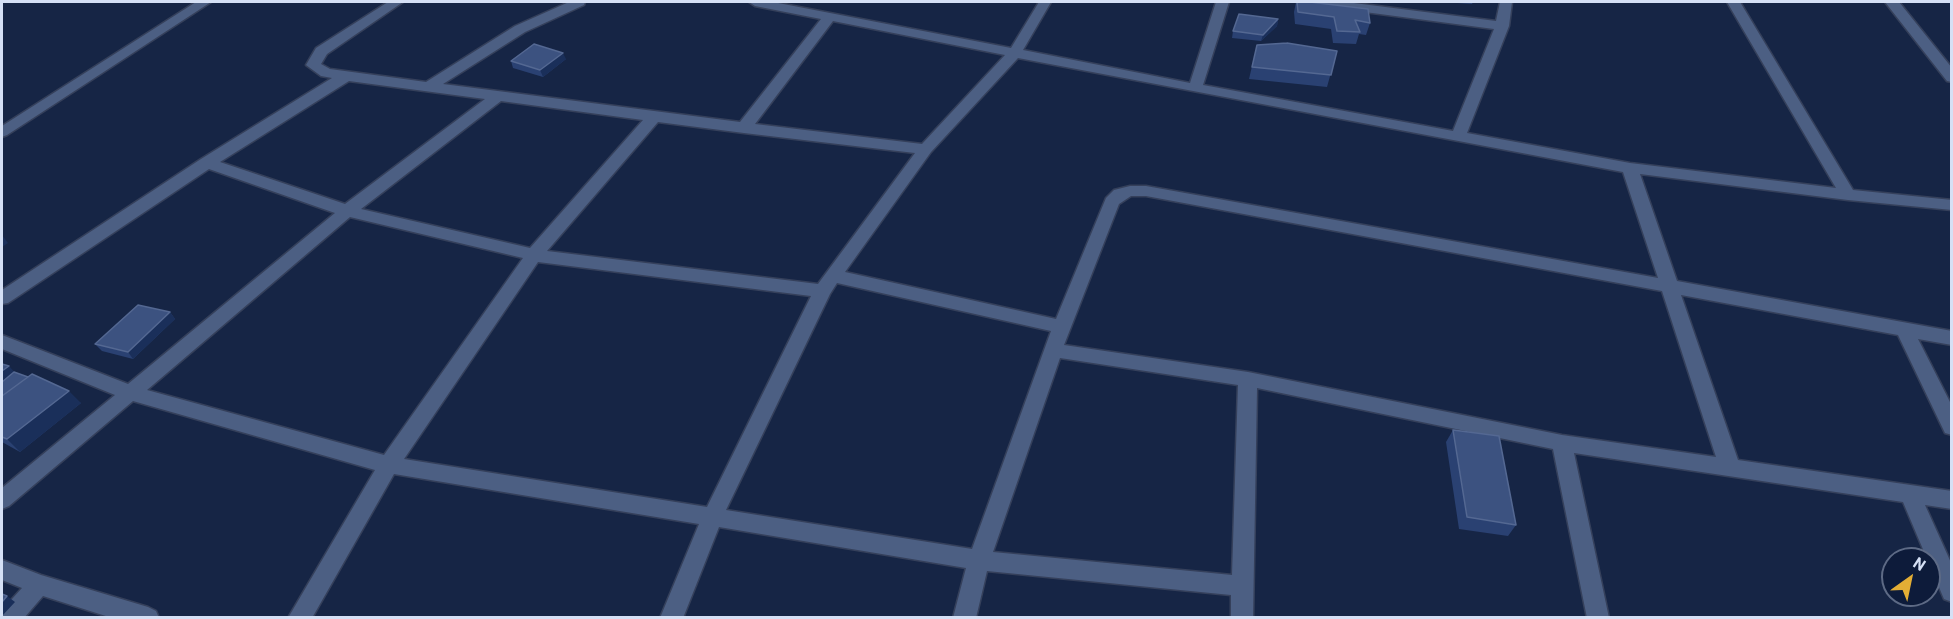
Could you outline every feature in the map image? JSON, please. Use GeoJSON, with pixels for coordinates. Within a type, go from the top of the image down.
{"type":"FeatureCollection","features":[{"type":"Feature","properties":{"kind":"street"},"geometry":{"type":"LineString","coordinates":[[2,132],[204,2]]}},
{"type":"Feature","properties":{"kind":"street"},"geometry":{"type":"LineString","coordinates":[[396,2],[321,51],[313,65],[317,70],[346,76],[654,117],[926,149]]}},
{"type":"Feature","properties":{"kind":"street"},"geometry":{"type":"LineString","coordinates":[[429,87],[520,29],[579,2]]}},
{"type":"Feature","properties":{"kind":"street"},"geometry":{"type":"LineString","coordinates":[[754,2],[1195,88],[1460,135],[1629,168],[1848,195],[1952,205]]}},
{"type":"Feature","properties":{"kind":"street"},"geometry":{"type":"LineString","coordinates":[[671,618],[713,516],[822,291],[926,149],[1015,52],[1045,2]]}},
{"type":"Feature","properties":{"kind":"street"},"geometry":{"type":"LineString","coordinates":[[1195,88],[1223,2]]}},
{"type":"Feature","properties":{"kind":"street"},"geometry":{"type":"LineString","coordinates":[[1319,2],[1502,26]]}},
{"type":"Feature","properties":{"kind":"street"},"geometry":{"type":"LineString","coordinates":[[1460,135],[1502,26],[1506,2]]}},
{"type":"Feature","properties":{"kind":"street"},"geometry":{"type":"LineString","coordinates":[[1734,2],[1848,195]]}},
{"type":"Feature","properties":{"kind":"street"},"geometry":{"type":"LineString","coordinates":[[1892,2],[1952,78]]}},
{"type":"Feature","properties":{"kind":"street"},"geometry":{"type":"LineString","coordinates":[[744,128],[829,17]]}},
{"type":"Feature","properties":{"kind":"street"},"geometry":{"type":"LineString","coordinates":[[2,298],[346,76]]}},
{"type":"Feature","properties":{"kind":"street"},"geometry":{"type":"LineString","coordinates":[[2,500],[347,211],[498,96]]}},
{"type":"Feature","properties":{"kind":"street"},"geometry":{"type":"LineString","coordinates":[[299,618],[389,465],[534,255],[654,117]]}},
{"type":"Feature","properties":{"kind":"street"},"geometry":{"type":"LineString","coordinates":[[207,164],[347,211],[534,255],[822,291]]}},
{"type":"Feature","properties":{"kind":"street"},"geometry":{"type":"LineString","coordinates":[[1629,168],[1730,468]]}},
{"type":"Feature","properties":{"kind":"street"},"geometry":{"type":"LineString","coordinates":[[964,618],[979,560],[1053,350],[1112,202],[1120,194],[1146,191],[1952,338]]}},
{"type":"Feature","properties":{"kind":"street"},"geometry":{"type":"LineString","coordinates":[[833,276],[1063,327]]}},
{"type":"Feature","properties":{"kind":"street"},"geometry":{"type":"LineString","coordinates":[[1905,331],[1952,427]]}},
{"type":"Feature","properties":{"kind":"street"},"geometry":{"type":"LineString","coordinates":[[2,342],[131,393],[389,465],[979,560],[1243,586]]}},
{"type":"Feature","properties":{"kind":"street"},"geometry":{"type":"LineString","coordinates":[[1053,350],[1248,379],[1562,443],[1952,500]]}},
{"type":"Feature","properties":{"kind":"street"},"geometry":{"type":"LineString","coordinates":[[1242,618],[1248,379]]}},
{"type":"Feature","properties":{"kind":"street"},"geometry":{"type":"LineString","coordinates":[[1562,443],[1598,618]]}},
{"type":"Feature","properties":{"kind":"street"},"geometry":{"type":"LineString","coordinates":[[1910,494],[1952,592]]}},
{"type":"Feature","properties":{"kind":"street"},"geometry":{"type":"LineString","coordinates":[[2,570],[39,585],[148,618]]}},
{"type":"Feature","properties":{"kind":"street"},"geometry":{"type":"LineString","coordinates":[[9,618],[39,585]]}},
{"type":"Feature","properties":{"kind":"building"},"geometry":{"type":"Polygon","coordinates":[[[1297,2],[1368,9],[1370,23],[1355,20],[1360,32],[1337,31],[1334,17],[1298,12],[1297,2]]]}},
{"type":"Feature","properties":{"kind":"building"},"geometry":{"type":"Polygon","coordinates":[[[1239,14],[1278,19],[1263,35],[1233,31],[1239,14]]]}},
{"type":"Feature","properties":{"kind":"building"},"geometry":{"type":"Polygon","coordinates":[[[1287,43],[1337,51],[1331,75],[1252,67],[1257,45],[1287,43]]]}},
{"type":"Feature","properties":{"kind":"building"},"geometry":{"type":"Polygon","coordinates":[[[534,44],[563,53],[540,70],[511,61],[534,44]]]}},
{"type":"Feature","properties":{"kind":"building"},"geometry":{"type":"Polygon","coordinates":[[[138,305],[170,312],[128,352],[95,344],[138,305]]]}},
{"type":"Feature","properties":{"kind":"building"},"geometry":{"type":"Polygon","coordinates":[[[2,364],[9,366],[2,371],[2,364]]]}},
{"type":"Feature","properties":{"kind":"building"},"geometry":{"type":"Polygon","coordinates":[[[14,372],[28,377],[2,396],[2,382],[14,372]]]}},
{"type":"Feature","properties":{"kind":"building"},"geometry":{"type":"Polygon","coordinates":[[[32,374],[69,391],[7,439],[2,437],[2,396],[32,374]]]}},
{"type":"Feature","properties":{"kind":"building"},"geometry":{"type":"Polygon","coordinates":[[[1453,430],[1499,436],[1516,525],[1467,517],[1453,430]]]}}]}
